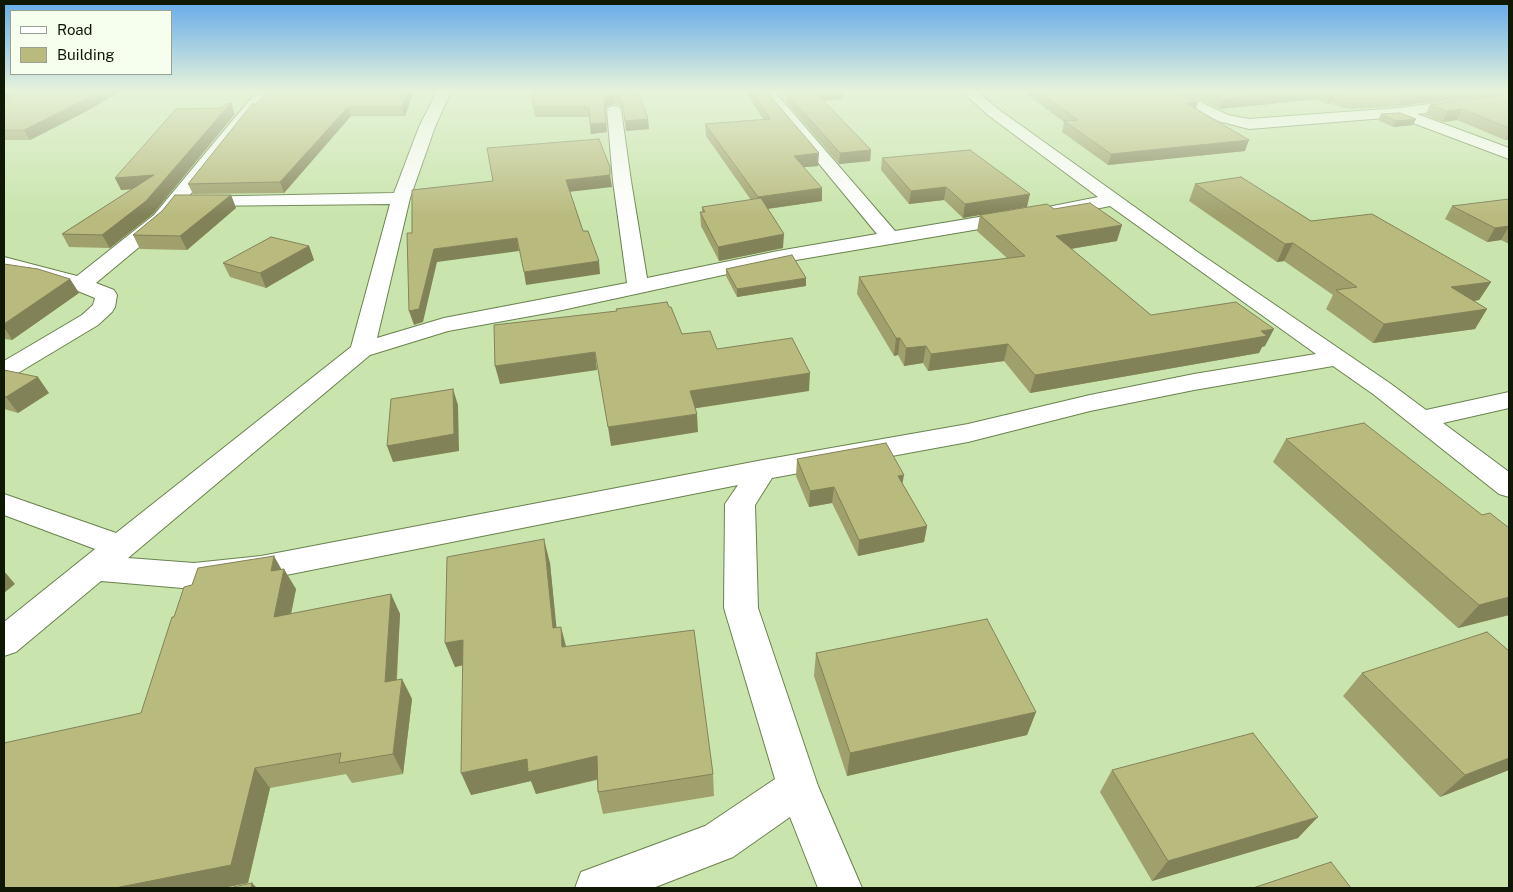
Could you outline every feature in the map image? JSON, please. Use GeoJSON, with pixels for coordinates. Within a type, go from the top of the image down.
{"type":"FeatureCollection","features":[{"type":"Feature","properties":{"kind":"street"},"geometry":{"type":"LineString","coordinates":[[81,284],[161,219],[231,133]]}},
{"type":"Feature","properties":{"kind":"street"},"geometry":{"type":"LineString","coordinates":[[362,350],[401,198],[425,133]]}},
{"type":"Feature","properties":{"kind":"street"},"geometry":{"type":"LineString","coordinates":[[617,133],[638,287]]}},
{"type":"Feature","properties":{"kind":"street"},"geometry":{"type":"LineString","coordinates":[[801,133],[890,238]]}},
{"type":"Feature","properties":{"kind":"street"},"geometry":{"type":"LineString","coordinates":[[1021,133],[1421,419],[1509,487]]}},
{"type":"Feature","properties":{"kind":"street"},"geometry":{"type":"LineString","coordinates":[[1453,133],[1509,154]]}},
{"type":"Feature","properties":{"kind":"street"},"geometry":{"type":"LineString","coordinates":[[176,202],[401,198]]}},
{"type":"Feature","properties":{"kind":"street"},"geometry":{"type":"LineString","coordinates":[[4,642],[362,350],[444,325],[778,257],[1113,200]]}},
{"type":"Feature","properties":{"kind":"street"},"geometry":{"type":"LineString","coordinates":[[4,263],[81,284],[106,295],[104,307],[90,320],[4,371]]}},
{"type":"Feature","properties":{"kind":"street"},"geometry":{"type":"LineString","coordinates":[[96,568],[194,576],[261,568],[763,470],[968,433],[1090,403],[1194,382],[1337,358]]}},
{"type":"Feature","properties":{"kind":"street"},"geometry":{"type":"LineString","coordinates":[[1421,419],[1509,400]]}},
{"type":"Feature","properties":{"kind":"street"},"geometry":{"type":"LineString","coordinates":[[763,470],[740,504],[741,608],[798,787],[840,888]]}},
{"type":"Feature","properties":{"kind":"street"},"geometry":{"type":"LineString","coordinates":[[4,504],[122,547]]}},
{"type":"Feature","properties":{"kind":"street"},"geometry":{"type":"LineString","coordinates":[[597,888],[718,842],[798,787]]}},
{"type":"Feature","properties":{"kind":"building"},"geometry":{"type":"Polygon","coordinates":[[[155,133],[205,133],[146,201],[102,235],[62,234],[154,175],[115,178],[155,133]]]}},
{"type":"Feature","properties":{"kind":"building"},"geometry":{"type":"Polygon","coordinates":[[[229,133],[325,133],[280,182],[188,184],[229,133]]]}},
{"type":"Feature","properties":{"kind":"building"},"geometry":{"type":"Polygon","coordinates":[[[711,133],[802,133],[819,153],[794,156],[822,188],[758,197],[711,133]]]}},
{"type":"Feature","properties":{"kind":"building"},"geometry":{"type":"Polygon","coordinates":[[[822,133],[854,133],[871,150],[840,153],[822,133]]]}},
{"type":"Feature","properties":{"kind":"building"},"geometry":{"type":"Polygon","coordinates":[[[1081,133],[1236,133],[1249,140],[1111,154],[1081,133]]]}},
{"type":"Feature","properties":{"kind":"building"},"geometry":{"type":"Polygon","coordinates":[[[599,139],[610,167],[610,175],[566,180],[583,231],[588,231],[599,261],[524,272],[517,238],[434,249],[419,309],[409,311],[407,233],[412,233],[412,190],[493,181],[487,148],[599,139]]]}},
{"type":"Feature","properties":{"kind":"building"},"geometry":{"type":"Polygon","coordinates":[[[970,150],[1030,194],[965,204],[946,187],[911,191],[882,158],[970,150]]]}},
{"type":"Feature","properties":{"kind":"building"},"geometry":{"type":"Polygon","coordinates":[[[1241,177],[1311,221],[1372,214],[1491,282],[1451,287],[1487,309],[1384,324],[1336,290],[1357,287],[1293,243],[1285,244],[1195,184],[1241,177]]]}},
{"type":"Feature","properties":{"kind":"building"},"geometry":{"type":"Polygon","coordinates":[[[175,195],[231,195],[180,236],[133,235],[162,211],[175,195]]]}},
{"type":"Feature","properties":{"kind":"building"},"geometry":{"type":"Polygon","coordinates":[[[761,198],[784,234],[718,247],[700,212],[705,212],[702,207],[761,198]]]}},
{"type":"Feature","properties":{"kind":"building"},"geometry":{"type":"Polygon","coordinates":[[[1509,199],[1509,226],[1495,228],[1452,206],[1509,199]]]}},
{"type":"Feature","properties":{"kind":"building"},"geometry":{"type":"Polygon","coordinates":[[[1090,203],[1122,225],[1056,236],[1151,315],[1236,302],[1274,329],[1261,331],[1267,336],[1035,375],[1008,344],[931,354],[926,346],[906,348],[900,338],[896,338],[859,277],[1025,256],[980,215],[1047,204],[1054,209],[1090,203]]]}},
{"type":"Feature","properties":{"kind":"building"},"geometry":{"type":"Polygon","coordinates":[[[271,237],[309,246],[260,273],[223,263],[271,237]]]}},
{"type":"Feature","properties":{"kind":"building"},"geometry":{"type":"Polygon","coordinates":[[[792,255],[806,278],[737,289],[726,269],[792,255]]]}},
{"type":"Feature","properties":{"kind":"building"},"geometry":{"type":"Polygon","coordinates":[[[4,264],[38,269],[70,279],[4,324],[4,264]]]}},
{"type":"Feature","properties":{"kind":"building"},"geometry":{"type":"Polygon","coordinates":[[[667,302],[682,334],[710,331],[717,349],[792,338],[810,373],[690,391],[697,414],[608,427],[595,352],[495,366],[494,325],[617,311],[616,309],[667,302]]]}},
{"type":"Feature","properties":{"kind":"building"},"geometry":{"type":"Polygon","coordinates":[[[4,370],[38,377],[6,397],[4,396],[4,370]]]}},
{"type":"Feature","properties":{"kind":"building"},"geometry":{"type":"Polygon","coordinates":[[[453,389],[454,434],[387,446],[391,399],[453,389]]]}},
{"type":"Feature","properties":{"kind":"building"},"geometry":{"type":"Polygon","coordinates":[[[1364,423],[1482,515],[1490,513],[1509,528],[1509,597],[1479,605],[1286,439],[1364,423]]]}},
{"type":"Feature","properties":{"kind":"building"},"geometry":{"type":"Polygon","coordinates":[[[886,443],[904,475],[898,476],[927,526],[859,540],[834,487],[810,491],[797,459],[886,443]]]}},
{"type":"Feature","properties":{"kind":"building"},"geometry":{"type":"Polygon","coordinates":[[[544,539],[553,628],[561,627],[562,647],[694,630],[713,774],[598,792],[597,756],[528,772],[527,759],[461,773],[463,640],[445,643],[447,557],[544,539]]]}},
{"type":"Feature","properties":{"kind":"building"},"geometry":{"type":"Polygon","coordinates":[[[274,556],[271,571],[284,569],[274,617],[391,594],[385,682],[402,679],[393,754],[339,763],[341,753],[255,768],[231,865],[115,888],[4,888],[4,743],[141,713],[172,617],[174,617],[184,587],[192,585],[198,568],[274,556]]]}},
{"type":"Feature","properties":{"kind":"building"},"geometry":{"type":"Polygon","coordinates":[[[987,619],[1036,712],[850,753],[816,653],[987,619]]]}},
{"type":"Feature","properties":{"kind":"building"},"geometry":{"type":"Polygon","coordinates":[[[1487,632],[1509,651],[1509,758],[1465,775],[1362,673],[1487,632]]]}},
{"type":"Feature","properties":{"kind":"building"},"geometry":{"type":"Polygon","coordinates":[[[1253,733],[1318,817],[1168,861],[1112,770],[1253,733]]]}},
{"type":"Feature","properties":{"kind":"building"},"geometry":{"type":"Polygon","coordinates":[[[1331,862],[1351,888],[1253,888],[1331,862]]]}},
{"type":"Feature","properties":{"kind":"building"},"geometry":{"type":"Polygon","coordinates":[[[252,883],[251,888],[229,888],[252,883]]]}}]}
